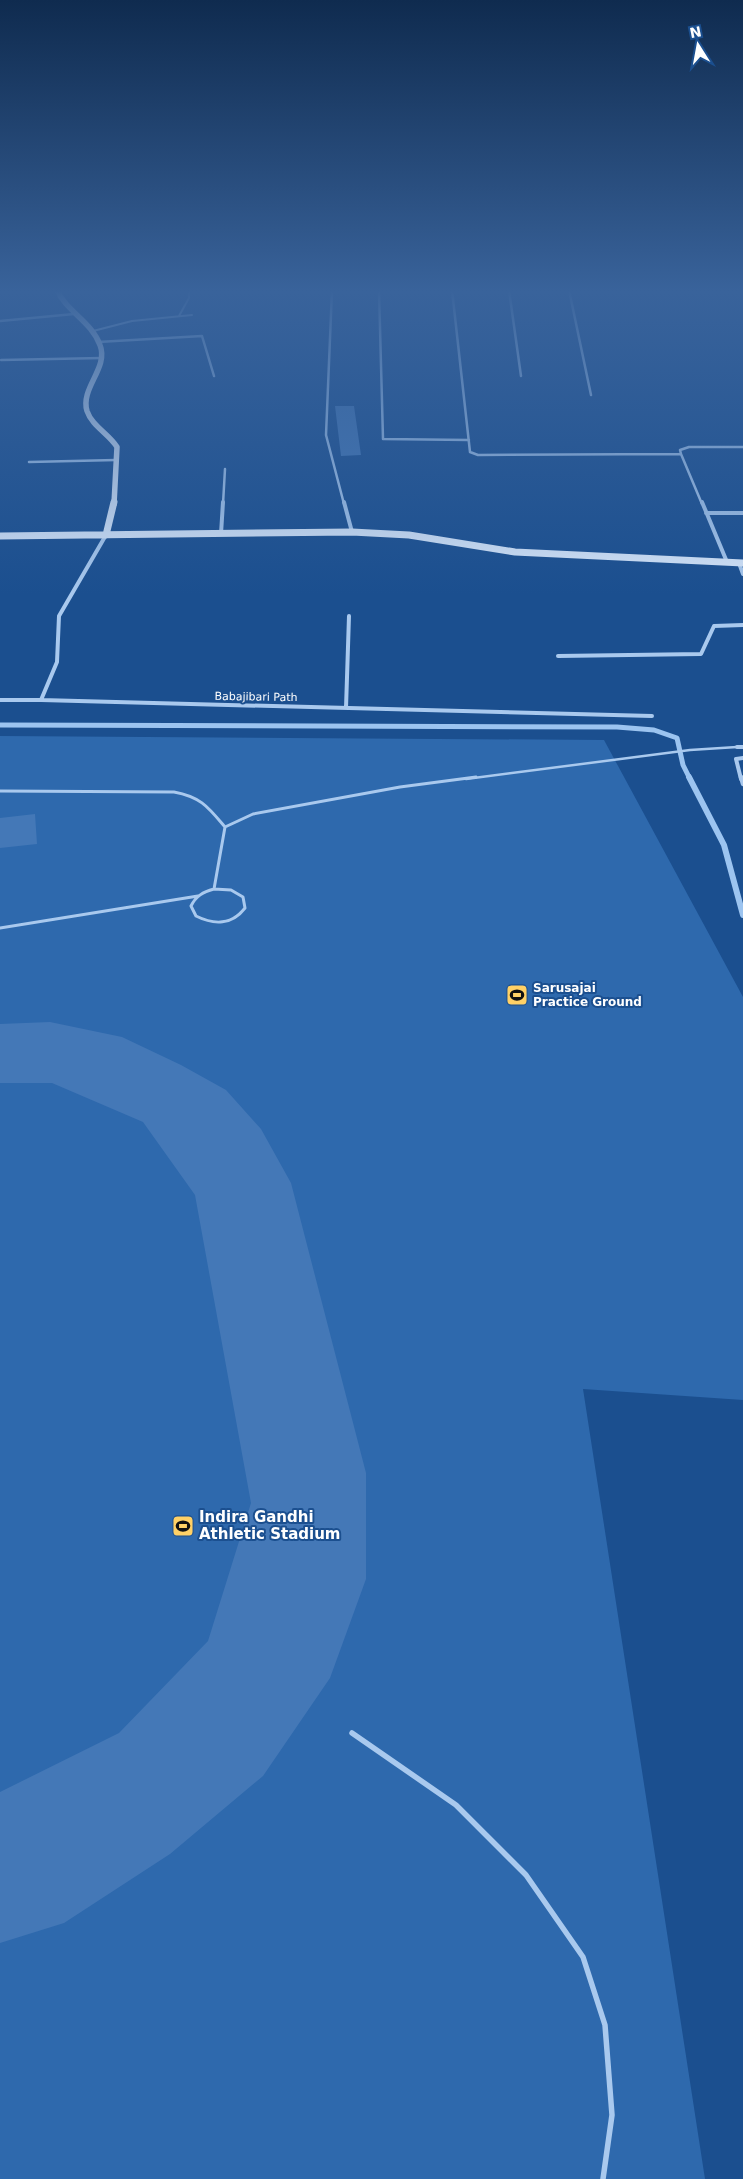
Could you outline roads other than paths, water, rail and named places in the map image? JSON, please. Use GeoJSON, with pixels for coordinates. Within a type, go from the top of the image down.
{"type":"FeatureCollection","features":[{"type":"Feature","properties":{"kind":"street"},"geometry":{"type":"LineString","coordinates":[[41,700],[58,662],[59,616],[106,535],[114,502],[117,447],[114,440],[90,417],[86,406],[91,392]]}},
{"type":"Feature","properties":{"kind":"street"},"geometry":{"type":"LineString","coordinates":[[328,392],[326,436],[352,532]]}},
{"type":"Feature","properties":{"kind":"street"},"geometry":{"type":"LineString","coordinates":[[382,392],[383,439],[469,440]]}},
{"type":"Feature","properties":{"kind":"street"},"geometry":{"type":"LineString","coordinates":[[464,392],[470,452],[478,455],[681,454]]}},
{"type":"Feature","properties":{"kind":"street"},"geometry":{"type":"LineString","coordinates":[[727,562],[680,450],[683,448],[743,447]]}},
{"type":"Feature","properties":{"kind":"street"},"geometry":{"type":"LineString","coordinates":[[28,462],[116,460]]}},
{"type":"Feature","properties":{"kind":"street"},"geometry":{"type":"LineString","coordinates":[[221,534],[225,469]]}},
{"type":"Feature","properties":{"kind":"street"},"geometry":{"type":"LineString","coordinates":[[706,513],[743,513]]}},
{"type":"Feature","properties":{"kind":"street"},"geometry":{"type":"LineString","coordinates":[[0,536],[352,532],[409,535],[515,552],[741,563],[743,574]]}},
{"type":"Feature","properties":{"kind":"street"},"geometry":{"type":"LineString","coordinates":[[346,708],[350,616]]}},
{"type":"Feature","properties":{"kind":"street"},"geometry":{"type":"LineString","coordinates":[[558,656],[701,654],[714,626],[743,625]]}},
{"type":"Feature","properties":{"kind":"street","name":"Babajibari Path"},"geometry":{"type":"LineString","coordinates":[[0,700],[652,716]]}},
{"type":"Feature","properties":{"kind":"street"},"geometry":{"type":"LineString","coordinates":[[737,747],[743,747]]}},
{"type":"Feature","properties":{"kind":"street"},"geometry":{"type":"LineString","coordinates":[[743,758],[736,759],[736,763],[743,784]]}},
{"type":"Feature","properties":{"kind":"lane"},"geometry":{"type":"LineString","coordinates":[[214,890],[225,828],[237,820],[253,814],[400,787],[690,750],[737,747]]}},
{"type":"Feature","properties":{"kind":"lane"},"geometry":{"type":"LineString","coordinates":[[0,791],[174,792],[191,794],[202,800],[225,828]]}},
{"type":"Feature","properties":{"kind":"lane"},"geometry":{"type":"LineString","coordinates":[[0,928],[198,896],[214,890],[231,890],[243,897],[245,908],[242,914],[236,918],[220,923],[202,920],[196,916],[191,906],[198,896]]}},
{"type":"Feature","properties":{"kind":"lane"},"geometry":{"type":"LineString","coordinates":[[352,1733],[456,1805],[526,1875],[583,1957],[606,2025],[612,2115],[603,2179]]}},
{"type":"Feature","properties":{"kind":"waterway"},"geometry":{"type":"LineString","coordinates":[[0,725],[617,727],[654,730],[677,738],[683,765],[689,777]]}},
{"type":"Feature","properties":{"kind":"waterway"},"geometry":{"type":"LineString","coordinates":[[689,777],[724,845],[743,915]]}},
{"type":"Feature","properties":{"kind":"place","name":"Sarusajai Practice Ground"},"geometry":{"type":"Point","coordinates":[517,995]}},
{"type":"Feature","properties":{"kind":"place","name":"Indira Gandhi Athletic Stadium"},"geometry":{"type":"Point","coordinates":[183,1526]}}]}
